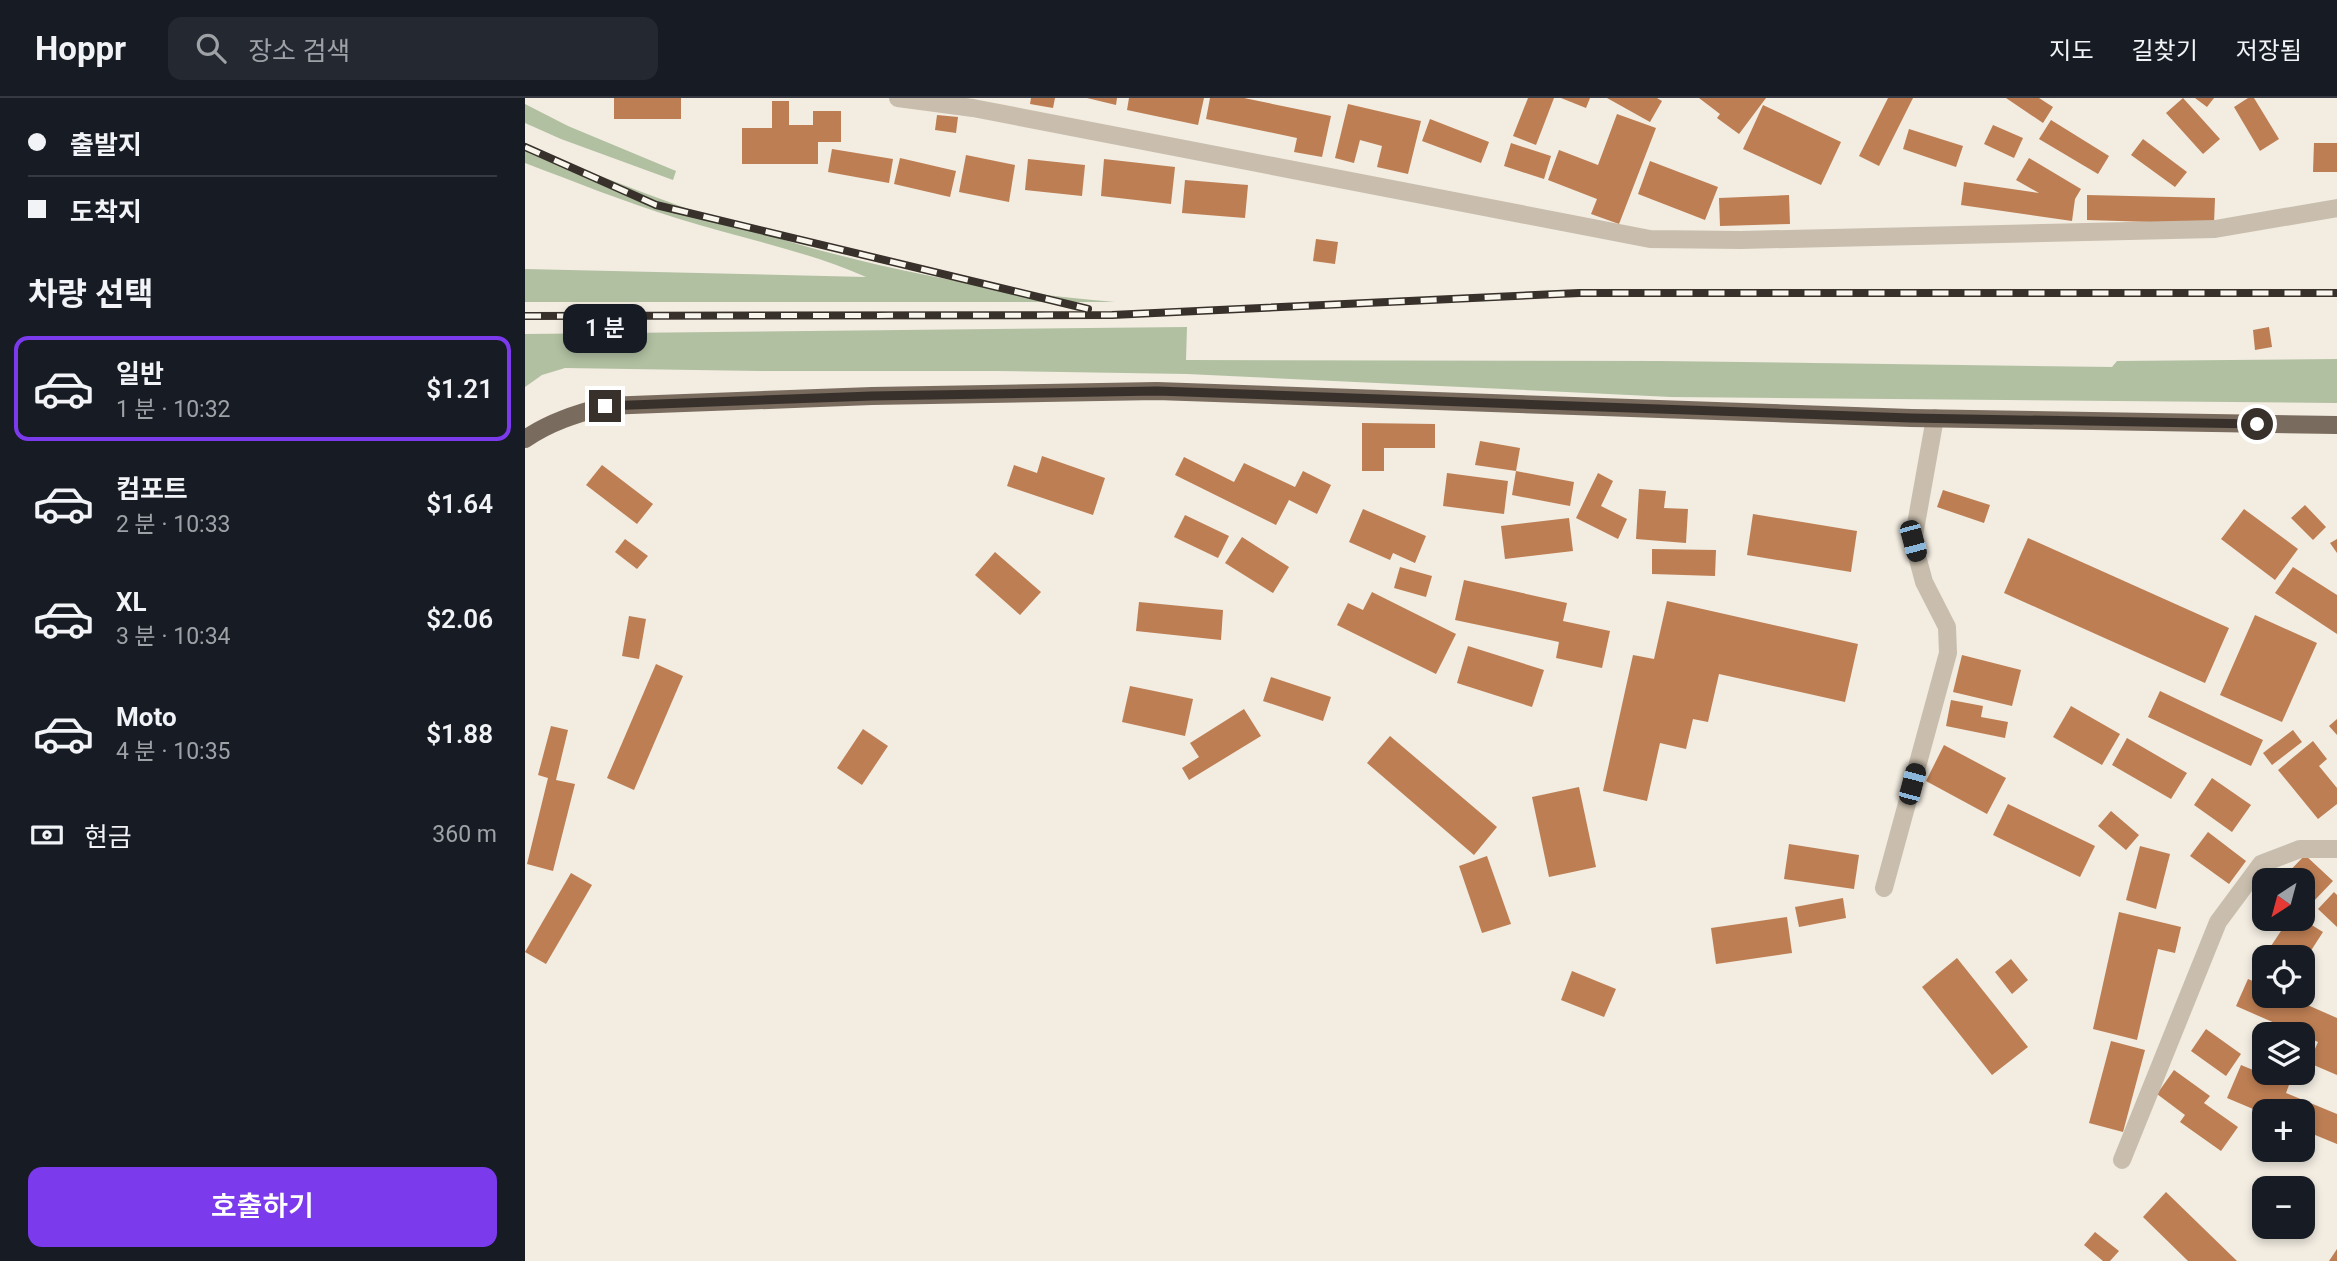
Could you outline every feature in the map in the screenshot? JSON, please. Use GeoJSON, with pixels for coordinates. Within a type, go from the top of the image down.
{"type":"FeatureCollection","features":[{"type":"Feature","properties":{"kind":"main road"},"geometry":{"type":"LineString","coordinates":[[525,439],[568,416],[605,406],[872,396],[1144,391],[1935,418],[2337,425]]}},
{"type":"Feature","properties":{"kind":"street"},"geometry":{"type":"LineString","coordinates":[[898,98],[973,108],[1650,239],[1741,240],[2215,229],[2337,208]]}},
{"type":"Feature","properties":{"kind":"street"},"geometry":{"type":"LineString","coordinates":[[1884,888],[1948,653],[1947,627],[1924,582],[1913,541],[1935,418]]}},
{"type":"Feature","properties":{"kind":"street"},"geometry":{"type":"LineString","coordinates":[[2122,1160],[2218,922],[2261,864],[2300,849],[2337,849]]}},
{"type":"Feature","properties":{"kind":"green space"},"geometry":{"type":"Polygon","coordinates":[[[525,104],[568,126],[676,171],[673,180],[525,123],[525,104]]]}},
{"type":"Feature","properties":{"kind":"green space"},"geometry":{"type":"Polygon","coordinates":[[[525,147],[696,212],[840,255],[957,281],[1115,302],[525,302],[525,269],[866,277],[796,252],[657,212],[581,185],[525,163],[525,147]]]}},
{"type":"Feature","properties":{"kind":"green space"},"geometry":{"type":"Polygon","coordinates":[[[1187,327],[1186,360],[1660,361],[2112,367],[2117,361],[2337,359],[2337,403],[1671,397],[1187,374],[998,371],[565,368],[542,375],[525,387],[525,334],[1187,327]]]}},
{"type":"Feature","properties":{"kind":"building"},"geometry":{"type":"Polygon","coordinates":[[[614,98],[681,98],[681,119],[614,119],[614,98]]]}},
{"type":"Feature","properties":{"kind":"building"},"geometry":{"type":"Polygon","coordinates":[[[1031,98],[1055,98],[1053,108],[1030,104],[1031,98]]]}},
{"type":"Feature","properties":{"kind":"building"},"geometry":{"type":"Polygon","coordinates":[[[1087,98],[1117,98],[1116,105],[1087,98]]]}},
{"type":"Feature","properties":{"kind":"building"},"geometry":{"type":"Polygon","coordinates":[[[1129,98],[1204,98],[1198,125],[1127,110],[1129,98]]]}},
{"type":"Feature","properties":{"kind":"building"},"geometry":{"type":"Polygon","coordinates":[[[1210,98],[1244,98],[1331,116],[1322,157],[1294,152],[1297,138],[1206,119],[1210,98]]]}},
{"type":"Feature","properties":{"kind":"building"},"geometry":{"type":"Polygon","coordinates":[[[1528,98],[1554,98],[1536,145],[1513,136],[1528,98]]]}},
{"type":"Feature","properties":{"kind":"building"},"geometry":{"type":"Polygon","coordinates":[[[1561,98],[1590,98],[1586,108],[1561,98]]]}},
{"type":"Feature","properties":{"kind":"building"},"geometry":{"type":"Polygon","coordinates":[[[1607,98],[1657,98],[1662,101],[1650,122],[1607,98]]]}},
{"type":"Feature","properties":{"kind":"building"},"geometry":{"type":"Polygon","coordinates":[[[1699,98],[1766,98],[1739,134],[1717,118],[1720,114],[1699,98]]]}},
{"type":"Feature","properties":{"kind":"building"},"geometry":{"type":"Polygon","coordinates":[[[1888,98],[1913,98],[1879,166],[1859,156],[1888,98]]]}},
{"type":"Feature","properties":{"kind":"building"},"geometry":{"type":"Polygon","coordinates":[[[2006,98],[2039,98],[2053,107],[2043,123],[2006,98]]]}},
{"type":"Feature","properties":{"kind":"building"},"geometry":{"type":"Polygon","coordinates":[[[2183,98],[2220,139],[2203,154],[2166,113],[2183,98]]]}},
{"type":"Feature","properties":{"kind":"building"},"geometry":{"type":"Polygon","coordinates":[[[2195,98],[2214,98],[2207,107],[2195,98]]]}},
{"type":"Feature","properties":{"kind":"building"},"geometry":{"type":"Polygon","coordinates":[[[2248,98],[2254,98],[2279,139],[2260,151],[2234,107],[2248,98]]]}},
{"type":"Feature","properties":{"kind":"building"},"geometry":{"type":"Polygon","coordinates":[[[772,101],[789,101],[789,125],[813,125],[813,111],[841,111],[841,142],[818,142],[818,164],[742,164],[742,128],[772,128],[772,101]]]}},
{"type":"Feature","properties":{"kind":"building"},"geometry":{"type":"Polygon","coordinates":[[[1348,104],[1421,121],[1408,174],[1377,167],[1382,146],[1360,140],[1354,163],[1335,158],[1348,104]]]}},
{"type":"Feature","properties":{"kind":"building"},"geometry":{"type":"Polygon","coordinates":[[[1763,105],[1841,142],[1821,185],[1743,149],[1763,105]]]}},
{"type":"Feature","properties":{"kind":"building"},"geometry":{"type":"Polygon","coordinates":[[[1617,114],[1656,128],[1619,224],[1591,214],[1597,199],[1548,180],[1559,150],[1598,165],[1617,114]]]}},
{"type":"Feature","properties":{"kind":"building"},"geometry":{"type":"Polygon","coordinates":[[[937,115],[958,117],[956,133],[935,130],[937,115]]]}},
{"type":"Feature","properties":{"kind":"building"},"geometry":{"type":"Polygon","coordinates":[[[1430,119],[1489,142],[1481,163],[1422,141],[1430,119]]]}},
{"type":"Feature","properties":{"kind":"building"},"geometry":{"type":"Polygon","coordinates":[[[2051,120],[2109,156],[2098,174],[2039,139],[2051,120]]]}},
{"type":"Feature","properties":{"kind":"building"},"geometry":{"type":"Polygon","coordinates":[[[1993,125],[2023,138],[2014,158],[1984,144],[1993,125]]]}},
{"type":"Feature","properties":{"kind":"building"},"geometry":{"type":"Polygon","coordinates":[[[1909,129],[1963,146],[1956,167],[1903,149],[1909,129]]]}},
{"type":"Feature","properties":{"kind":"building"},"geometry":{"type":"Polygon","coordinates":[[[2143,139],[2187,172],[2175,187],[2131,155],[2143,139]]]}},
{"type":"Feature","properties":{"kind":"building"},"geometry":{"type":"Polygon","coordinates":[[[1511,143],[1551,156],[1544,179],[1504,166],[1511,143]]]}},
{"type":"Feature","properties":{"kind":"building"},"geometry":{"type":"Polygon","coordinates":[[[2314,143],[2337,143],[2337,172],[2313,172],[2314,143]]]}},
{"type":"Feature","properties":{"kind":"building"},"geometry":{"type":"Polygon","coordinates":[[[832,149],[893,159],[889,183],[828,172],[832,149]]]}},
{"type":"Feature","properties":{"kind":"building"},"geometry":{"type":"Polygon","coordinates":[[[966,155],[1015,165],[1009,202],[959,192],[966,155]]]}},
{"type":"Feature","properties":{"kind":"building"},"geometry":{"type":"Polygon","coordinates":[[[900,158],[956,171],[950,197],[894,184],[900,158]]]}},
{"type":"Feature","properties":{"kind":"building"},"geometry":{"type":"Polygon","coordinates":[[[2029,158],[2081,189],[2075,199],[2072,221],[1961,205],[1964,182],[2039,193],[2016,180],[2029,158]]]}},
{"type":"Feature","properties":{"kind":"building"},"geometry":{"type":"Polygon","coordinates":[[[1028,159],[1085,165],[1082,196],[1025,190],[1028,159]]]}},
{"type":"Feature","properties":{"kind":"building"},"geometry":{"type":"Polygon","coordinates":[[[1104,159],[1175,167],[1171,204],[1101,196],[1104,159]]]}},
{"type":"Feature","properties":{"kind":"building"},"geometry":{"type":"Polygon","coordinates":[[[1650,161],[1718,187],[1705,220],[1638,194],[1650,161]]]}},
{"type":"Feature","properties":{"kind":"building"},"geometry":{"type":"Polygon","coordinates":[[[1185,180],[1248,185],[1245,218],[1182,213],[1185,180]]]}},
{"type":"Feature","properties":{"kind":"building"},"geometry":{"type":"Polygon","coordinates":[[[1789,195],[1790,224],[1720,226],[1719,198],[1789,195]]]}},
{"type":"Feature","properties":{"kind":"building"},"geometry":{"type":"Polygon","coordinates":[[[2087,195],[2215,198],[2214,224],[2087,220],[2087,195]]]}},
{"type":"Feature","properties":{"kind":"building"},"geometry":{"type":"Polygon","coordinates":[[[1316,239],[1338,242],[1335,264],[1313,261],[1316,239]]]}},
{"type":"Feature","properties":{"kind":"building"},"geometry":{"type":"Polygon","coordinates":[[[2269,327],[2272,347],[2255,350],[2253,330],[2269,327]]]}},
{"type":"Feature","properties":{"kind":"building"},"geometry":{"type":"Polygon","coordinates":[[[1362,423],[1435,424],[1435,448],[1384,448],[1384,471],[1362,471],[1362,423]]]}},
{"type":"Feature","properties":{"kind":"building"},"geometry":{"type":"Polygon","coordinates":[[[1480,441],[1520,448],[1516,471],[1475,465],[1480,441]]]}},
{"type":"Feature","properties":{"kind":"building"},"geometry":{"type":"Polygon","coordinates":[[[1042,456],[1105,478],[1093,515],[1007,486],[1014,465],[1037,473],[1042,456]]]}},
{"type":"Feature","properties":{"kind":"building"},"geometry":{"type":"Polygon","coordinates":[[[1184,457],[1234,482],[1244,463],[1295,487],[1303,471],[1331,485],[1317,514],[1289,500],[1276,525],[1175,475],[1184,457]]]}},
{"type":"Feature","properties":{"kind":"building"},"geometry":{"type":"Polygon","coordinates":[[[602,465],[653,504],[637,524],[586,485],[602,465]]]}},
{"type":"Feature","properties":{"kind":"building"},"geometry":{"type":"Polygon","coordinates":[[[1516,471],[1574,482],[1570,506],[1512,495],[1516,471]]]}},
{"type":"Feature","properties":{"kind":"building"},"geometry":{"type":"Polygon","coordinates":[[[1447,473],[1508,481],[1504,514],[1443,506],[1447,473]]]}},
{"type":"Feature","properties":{"kind":"building"},"geometry":{"type":"Polygon","coordinates":[[[1598,473],[1613,481],[1601,506],[1627,519],[1618,539],[1576,518],[1598,473]]]}},
{"type":"Feature","properties":{"kind":"building"},"geometry":{"type":"Polygon","coordinates":[[[1639,489],[1666,491],[1664,508],[1688,509],[1686,543],[1636,539],[1639,489]]]}},
{"type":"Feature","properties":{"kind":"building"},"geometry":{"type":"Polygon","coordinates":[[[1943,490],[1990,505],[1984,523],[1937,507],[1943,490]]]}},
{"type":"Feature","properties":{"kind":"building"},"geometry":{"type":"Polygon","coordinates":[[[2305,505],[2326,527],[2313,540],[2291,518],[2305,505]]]}},
{"type":"Feature","properties":{"kind":"building"},"geometry":{"type":"Polygon","coordinates":[[[1363,509],[1426,536],[1415,563],[1393,553],[1390,560],[1349,542],[1363,509]]]}},
{"type":"Feature","properties":{"kind":"building"},"geometry":{"type":"Polygon","coordinates":[[[2244,509],[2298,549],[2275,580],[2221,539],[2244,509]]]}},
{"type":"Feature","properties":{"kind":"building"},"geometry":{"type":"Polygon","coordinates":[[[1753,514],[1857,531],[1851,572],[1747,555],[1753,514]]]}},
{"type":"Feature","properties":{"kind":"building"},"geometry":{"type":"Polygon","coordinates":[[[1185,515],[1229,536],[1218,558],[1174,537],[1185,515]]]}},
{"type":"Feature","properties":{"kind":"building"},"geometry":{"type":"Polygon","coordinates":[[[1569,518],[1573,551],[1505,559],[1501,526],[1569,518]]]}},
{"type":"Feature","properties":{"kind":"building"},"geometry":{"type":"Polygon","coordinates":[[[1242,537],[1289,567],[1273,593],[1225,563],[1242,537]]]}},
{"type":"Feature","properties":{"kind":"building"},"geometry":{"type":"Polygon","coordinates":[[[2028,538],[2229,628],[2205,683],[2004,593],[2028,538]]]}},
{"type":"Feature","properties":{"kind":"building"},"geometry":{"type":"Polygon","coordinates":[[[625,539],[648,556],[637,569],[615,552],[625,539]]]}},
{"type":"Feature","properties":{"kind":"building"},"geometry":{"type":"Polygon","coordinates":[[[2337,539],[2337,553],[2330,543],[2337,539]]]}},
{"type":"Feature","properties":{"kind":"building"},"geometry":{"type":"Polygon","coordinates":[[[1652,549],[1716,550],[1715,576],[1652,574],[1652,549]]]}},
{"type":"Feature","properties":{"kind":"building"},"geometry":{"type":"Polygon","coordinates":[[[995,552],[1041,592],[1020,615],[975,575],[995,552]]]}},
{"type":"Feature","properties":{"kind":"building"},"geometry":{"type":"Polygon","coordinates":[[[1400,567],[1432,576],[1426,597],[1394,588],[1400,567]]]}},
{"type":"Feature","properties":{"kind":"building"},"geometry":{"type":"Polygon","coordinates":[[[2293,567],[2337,595],[2337,634],[2275,593],[2293,567]]]}},
{"type":"Feature","properties":{"kind":"building"},"geometry":{"type":"Polygon","coordinates":[[[1464,580],[1567,603],[1563,621],[1610,631],[1602,668],[1556,658],[1559,642],[1455,620],[1464,580]]]}},
{"type":"Feature","properties":{"kind":"building"},"geometry":{"type":"Polygon","coordinates":[[[1372,592],[1456,634],[1436,674],[1337,625],[1348,603],[1363,610],[1372,592]]]}},
{"type":"Feature","properties":{"kind":"building"},"geometry":{"type":"Polygon","coordinates":[[[1667,601],[1858,644],[1845,702],[1719,674],[1708,722],[1693,719],[1686,749],[1660,743],[1647,801],[1603,791],[1633,655],[1654,659],[1667,601]]]}},
{"type":"Feature","properties":{"kind":"building"},"geometry":{"type":"Polygon","coordinates":[[[1139,602],[1223,610],[1221,640],[1136,631],[1139,602]]]}},
{"type":"Feature","properties":{"kind":"building"},"geometry":{"type":"Polygon","coordinates":[[[2255,615],[2317,643],[2282,722],[2220,695],[2255,615]]]}},
{"type":"Feature","properties":{"kind":"building"},"geometry":{"type":"Polygon","coordinates":[[[629,616],[646,619],[639,659],[622,656],[629,616]]]}},
{"type":"Feature","properties":{"kind":"building"},"geometry":{"type":"Polygon","coordinates":[[[1468,646],[1544,670],[1532,707],[1457,683],[1468,646]]]}},
{"type":"Feature","properties":{"kind":"building"},"geometry":{"type":"Polygon","coordinates":[[[1962,655],[2021,670],[2012,706],[1953,692],[1962,655]]]}},
{"type":"Feature","properties":{"kind":"building"},"geometry":{"type":"Polygon","coordinates":[[[656,664],[683,676],[634,790],[607,778],[656,664]]]}},
{"type":"Feature","properties":{"kind":"building"},"geometry":{"type":"Polygon","coordinates":[[[1271,677],[1331,697],[1323,721],[1263,701],[1271,677]]]}},
{"type":"Feature","properties":{"kind":"building"},"geometry":{"type":"Polygon","coordinates":[[[1130,686],[1193,699],[1185,736],[1122,722],[1130,686]]]}},
{"type":"Feature","properties":{"kind":"building"},"geometry":{"type":"Polygon","coordinates":[[[2160,691],[2263,740],[2251,766],[2148,717],[2160,691]]]}},
{"type":"Feature","properties":{"kind":"building"},"geometry":{"type":"Polygon","coordinates":[[[1951,700],[1983,706],[1981,717],[2008,722],[2005,738],[1946,726],[1951,700]]]}},
{"type":"Feature","properties":{"kind":"building"},"geometry":{"type":"Polygon","coordinates":[[[2071,706],[2120,734],[2102,765],[2053,737],[2071,706]]]}},
{"type":"Feature","properties":{"kind":"building"},"geometry":{"type":"Polygon","coordinates":[[[1244,709],[1261,736],[1189,780],[1182,768],[1199,757],[1190,743],[1244,709]]]}},
{"type":"Feature","properties":{"kind":"building"},"geometry":{"type":"Polygon","coordinates":[[[2337,719],[2337,735],[2329,726],[2337,719]]]}},
{"type":"Feature","properties":{"kind":"building"},"geometry":{"type":"Polygon","coordinates":[[[551,726],[568,730],[556,780],[575,784],[553,871],[527,864],[548,778],[538,775],[551,726]]]}},
{"type":"Feature","properties":{"kind":"building"},"geometry":{"type":"Polygon","coordinates":[[[863,729],[888,746],[862,785],[837,768],[863,729]]]}},
{"type":"Feature","properties":{"kind":"building"},"geometry":{"type":"Polygon","coordinates":[[[2293,730],[2302,742],[2272,765],[2263,753],[2293,730]]]}},
{"type":"Feature","properties":{"kind":"building"},"geometry":{"type":"Polygon","coordinates":[[[1390,736],[1497,827],[1474,855],[1367,763],[1390,736]]]}},
{"type":"Feature","properties":{"kind":"building"},"geometry":{"type":"Polygon","coordinates":[[[2127,738],[2187,773],[2171,799],[2112,765],[2127,738]]]}},
{"type":"Feature","properties":{"kind":"building"},"geometry":{"type":"Polygon","coordinates":[[[2313,741],[2327,759],[2319,766],[2337,788],[2337,804],[2318,819],[2278,770],[2313,741]]]}},
{"type":"Feature","properties":{"kind":"building"},"geometry":{"type":"Polygon","coordinates":[[[1944,745],[2006,778],[1987,814],[1926,781],[1944,745]]]}},
{"type":"Feature","properties":{"kind":"building"},"geometry":{"type":"Polygon","coordinates":[[[2212,778],[2251,805],[2232,832],[2194,805],[2212,778]]]}},
{"type":"Feature","properties":{"kind":"building"},"geometry":{"type":"Polygon","coordinates":[[[1579,787],[1596,867],[1549,877],[1532,797],[1579,787]]]}},
{"type":"Feature","properties":{"kind":"building"},"geometry":{"type":"Polygon","coordinates":[[[2008,804],[2095,846],[2080,877],[1993,835],[2008,804]]]}},
{"type":"Feature","properties":{"kind":"building"},"geometry":{"type":"Polygon","coordinates":[[[2111,811],[2139,835],[2126,850],[2098,826],[2111,811]]]}},
{"type":"Feature","properties":{"kind":"building"},"geometry":{"type":"Polygon","coordinates":[[[2208,832],[2246,861],[2229,884],[2190,856],[2208,832]]]}},
{"type":"Feature","properties":{"kind":"building"},"geometry":{"type":"Polygon","coordinates":[[[1789,844],[1859,855],[1854,889],[1784,879],[1789,844]]]}},
{"type":"Feature","properties":{"kind":"building"},"geometry":{"type":"Polygon","coordinates":[[[2140,846],[2170,854],[2156,909],[2126,900],[2140,846]]]}},
{"type":"Feature","properties":{"kind":"building"},"geometry":{"type":"Polygon","coordinates":[[[2305,855],[2333,881],[2315,900],[2315,868],[2293,868],[2305,855]]]}},
{"type":"Feature","properties":{"kind":"building"},"geometry":{"type":"Polygon","coordinates":[[[1487,856],[1511,924],[1482,933],[1459,866],[1487,856]]]}},
{"type":"Feature","properties":{"kind":"building"},"geometry":{"type":"Polygon","coordinates":[[[571,873],[592,885],[546,964],[525,952],[571,873]]]}},
{"type":"Feature","properties":{"kind":"building"},"geometry":{"type":"Polygon","coordinates":[[[2334,892],[2337,895],[2337,927],[2318,909],[2334,892]]]}},
{"type":"Feature","properties":{"kind":"building"},"geometry":{"type":"Polygon","coordinates":[[[1843,898],[1846,918],[1799,927],[1795,907],[1843,898]]]}},
{"type":"Feature","properties":{"kind":"building"},"geometry":{"type":"Polygon","coordinates":[[[2119,912],[2181,927],[2175,953],[2158,949],[2137,1040],[2093,1029],[2119,912]]]}},
{"type":"Feature","properties":{"kind":"building"},"geometry":{"type":"Polygon","coordinates":[[[1787,917],[1792,953],[1716,964],[1711,928],[1787,917]]]}},
{"type":"Feature","properties":{"kind":"building"},"geometry":{"type":"Polygon","coordinates":[[[2315,927],[2323,932],[2315,945],[2272,945],[2281,931],[2315,931],[2315,927]]]}},
{"type":"Feature","properties":{"kind":"building"},"geometry":{"type":"Polygon","coordinates":[[[1957,958],[2028,1047],[1992,1075],[1922,987],[1957,958]]]}},
{"type":"Feature","properties":{"kind":"building"},"geometry":{"type":"Polygon","coordinates":[[[2011,959],[2028,980],[2012,994],[1995,972],[2011,959]]]}},
{"type":"Feature","properties":{"kind":"building"},"geometry":{"type":"Polygon","coordinates":[[[1572,971],[1616,989],[1604,1017],[1561,1000],[1572,971]]]}},
{"type":"Feature","properties":{"kind":"building"},"geometry":{"type":"Polygon","coordinates":[[[2248,979],[2252,981],[2252,1008],[2314,1008],[2337,1018],[2337,1075],[2315,1066],[2318,1042],[2315,1041],[2315,1022],[2272,1022],[2236,1006],[2248,979]]]}},
{"type":"Feature","properties":{"kind":"building"},"geometry":{"type":"Polygon","coordinates":[[[2206,1029],[2241,1054],[2226,1076],[2191,1051],[2206,1029]]]}},
{"type":"Feature","properties":{"kind":"building"},"geometry":{"type":"Polygon","coordinates":[[[2111,1041],[2145,1050],[2123,1132],[2089,1123],[2111,1041]]]}},
{"type":"Feature","properties":{"kind":"building"},"geometry":{"type":"Polygon","coordinates":[[[2241,1065],[2252,1070],[2252,1085],[2289,1085],[2286,1093],[2301,1099],[2252,1099],[2252,1109],[2227,1098],[2241,1065]]]}},
{"type":"Feature","properties":{"kind":"building"},"geometry":{"type":"Polygon","coordinates":[[[2174,1070],[2210,1096],[2204,1103],[2238,1127],[2221,1151],[2180,1122],[2185,1115],[2157,1094],[2174,1070]]]}},
{"type":"Feature","properties":{"kind":"building"},"geometry":{"type":"Polygon","coordinates":[[[2315,1105],[2337,1114],[2337,1144],[2315,1135],[2315,1105]]]}},
{"type":"Feature","properties":{"kind":"building"},"geometry":{"type":"Polygon","coordinates":[[[2166,1192],[2237,1261],[2188,1261],[2143,1217],[2166,1192]]]}},
{"type":"Feature","properties":{"kind":"building"},"geometry":{"type":"Polygon","coordinates":[[[2095,1232],[2119,1251],[2110,1261],[2103,1261],[2084,1245],[2095,1232]]]}},
{"type":"Feature","properties":{"kind":"building"},"geometry":{"type":"Polygon","coordinates":[[[2337,1249],[2337,1261],[2329,1261],[2337,1249]]]}},
{"type":"Feature","properties":{"kind":"railway"},"geometry":{"type":"LineString","coordinates":[[525,147],[656,205],[1088,309]]}},
{"type":"Feature","properties":{"kind":"railway"},"geometry":{"type":"LineString","coordinates":[[525,316],[1112,315],[1579,293],[2337,293]]}},
{"type":"Feature","properties":{"kind":"route"},"geometry":{"type":"LineString","coordinates":[[605,406],[872,396],[1157,391],[1911,418],[2257,424]]}}]}
